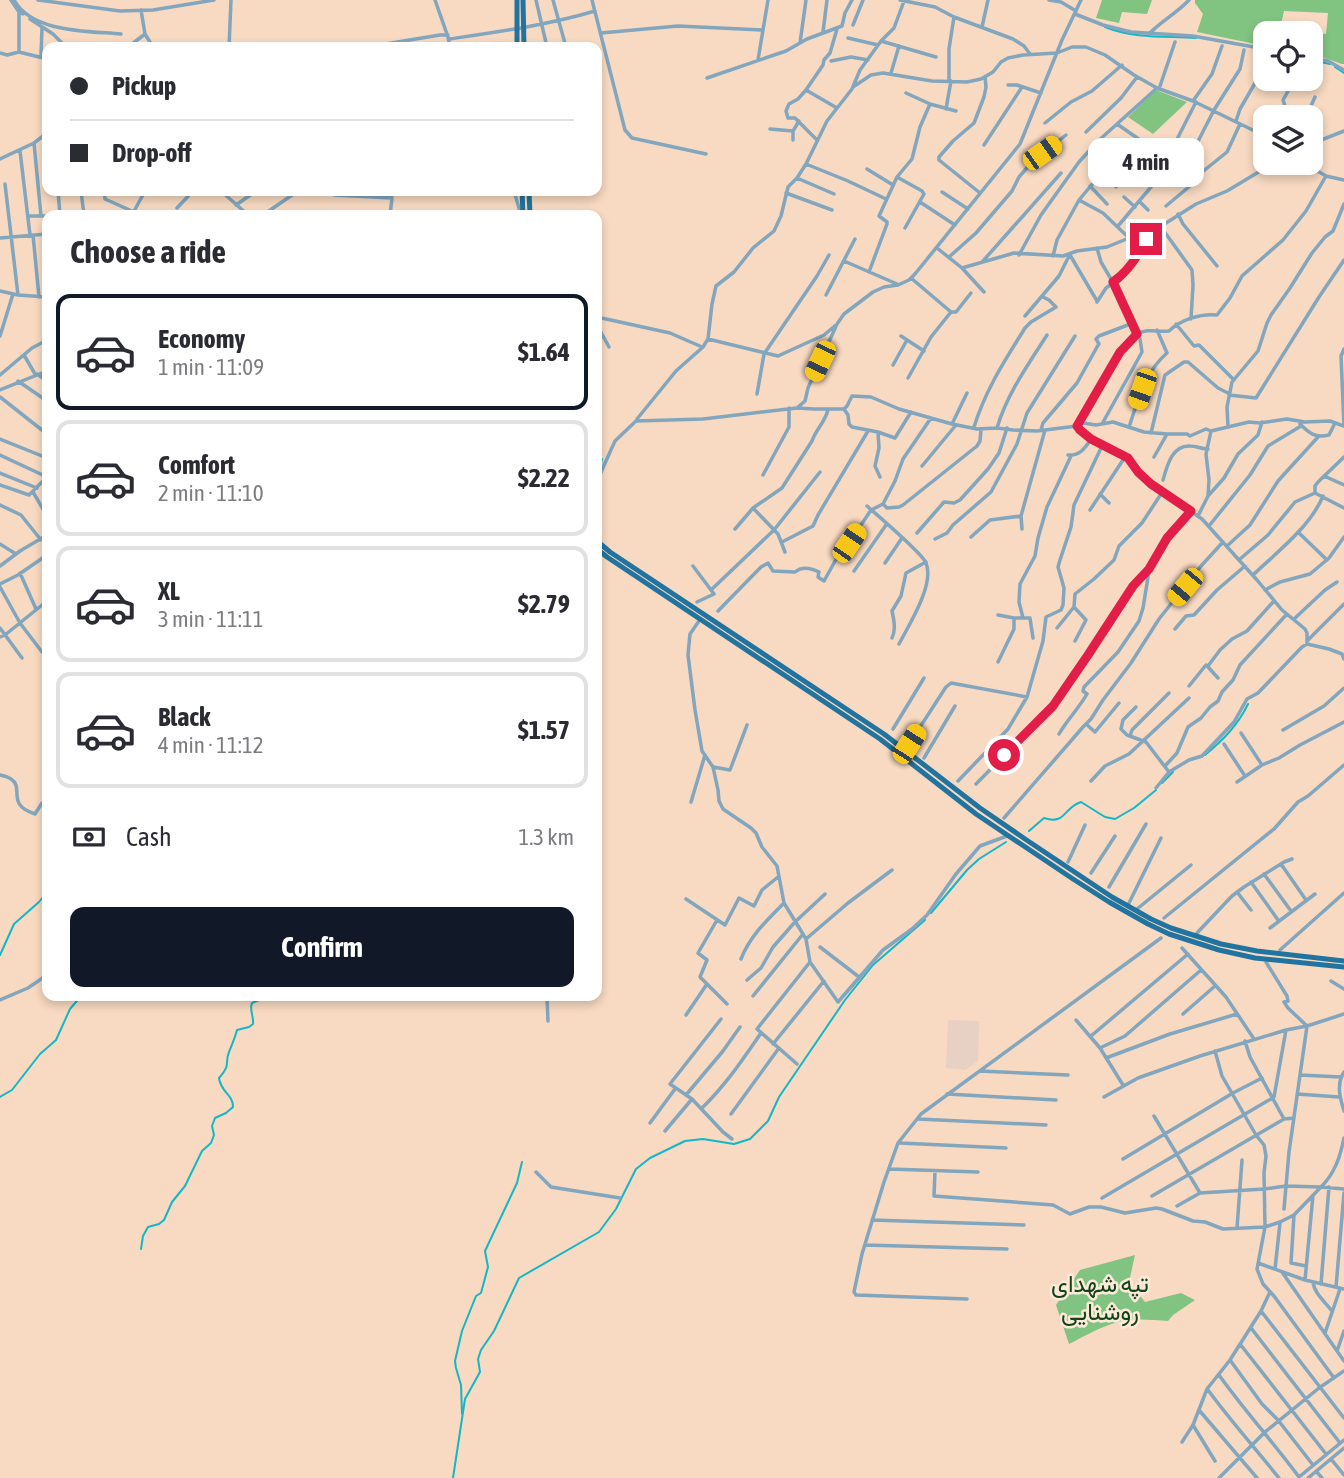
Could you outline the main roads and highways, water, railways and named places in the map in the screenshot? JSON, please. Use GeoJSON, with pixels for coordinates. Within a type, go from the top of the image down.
{"type":"FeatureCollection","features":[{"type":"Feature","properties":{"kind":"main road"},"geometry":{"type":"LineString","coordinates":[[517,0],[523,42]]}},
{"type":"Feature","properties":{"kind":"main road"},"geometry":{"type":"LineString","coordinates":[[518,42],[523,0]]}},
{"type":"Feature","properties":{"kind":"main road"},"geometry":{"type":"LineString","coordinates":[[602,545],[884,734],[980,808],[1028,841],[1151,919],[1221,944],[1344,961]]}},
{"type":"Feature","properties":{"kind":"main road"},"geometry":{"type":"LineString","coordinates":[[602,553],[880,739],[976,814],[1109,902],[1169,934],[1219,950],[1255,958],[1344,967]]}},
{"type":"Feature","properties":{"kind":"waterway"},"geometry":{"type":"LineString","coordinates":[[1105,27],[1139,35],[1196,38]]}},
{"type":"Feature","properties":{"kind":"waterway"},"geometry":{"type":"LineString","coordinates":[[1323,63],[1330,64]]}},
{"type":"Feature","properties":{"kind":"waterway"},"geometry":{"type":"LineString","coordinates":[[1335,67],[1344,73]]}},
{"type":"Feature","properties":{"kind":"waterway"},"geometry":{"type":"LineString","coordinates":[[1205,755],[1240,719],[1248,704]]}},
{"type":"Feature","properties":{"kind":"waterway"},"geometry":{"type":"LineString","coordinates":[[1162,783],[1173,772]]}},
{"type":"Feature","properties":{"kind":"waterway"},"geometry":{"type":"LineString","coordinates":[[1029,831],[1044,818],[1061,818],[1081,802],[1105,817],[1115,819],[1156,790]]}},
{"type":"Feature","properties":{"kind":"waterway"},"geometry":{"type":"LineString","coordinates":[[931,913],[967,870],[1006,842]]}},
{"type":"Feature","properties":{"kind":"waterway"},"geometry":{"type":"LineString","coordinates":[[0,955],[14,924],[42,898]]}},
{"type":"Feature","properties":{"kind":"waterway"},"geometry":{"type":"LineString","coordinates":[[453,1478],[465,1399],[480,1372],[478,1359],[519,1278],[599,1232],[616,1209],[636,1169],[650,1158],[685,1141],[703,1139],[734,1144],[750,1139],[768,1121],[779,1097],[845,1000],[873,965],[925,920]]}},
{"type":"Feature","properties":{"kind":"waterway"},"geometry":{"type":"LineString","coordinates":[[0,1097],[12,1090],[40,1054],[56,1040],[70,1009],[77,1001]]}},
{"type":"Feature","properties":{"kind":"waterway"},"geometry":{"type":"LineString","coordinates":[[141,1249],[148,1227],[164,1220],[202,1151],[211,1143],[215,1118],[233,1107],[219,1078],[227,1066],[237,1030],[253,1024],[251,1008],[252,1003],[257,1001]]}},
{"type":"Feature","properties":{"kind":"waterway"},"geometry":{"type":"LineString","coordinates":[[462,1414],[461,1385],[455,1361],[462,1331],[476,1296],[481,1293],[488,1267],[485,1251],[517,1183],[522,1162]]}},
{"type":"Feature","properties":{"kind":"park label","name":"تپه شهدای روشنایی"},"geometry":{"type":"Point","coordinates":[1100,1297]}}]}
